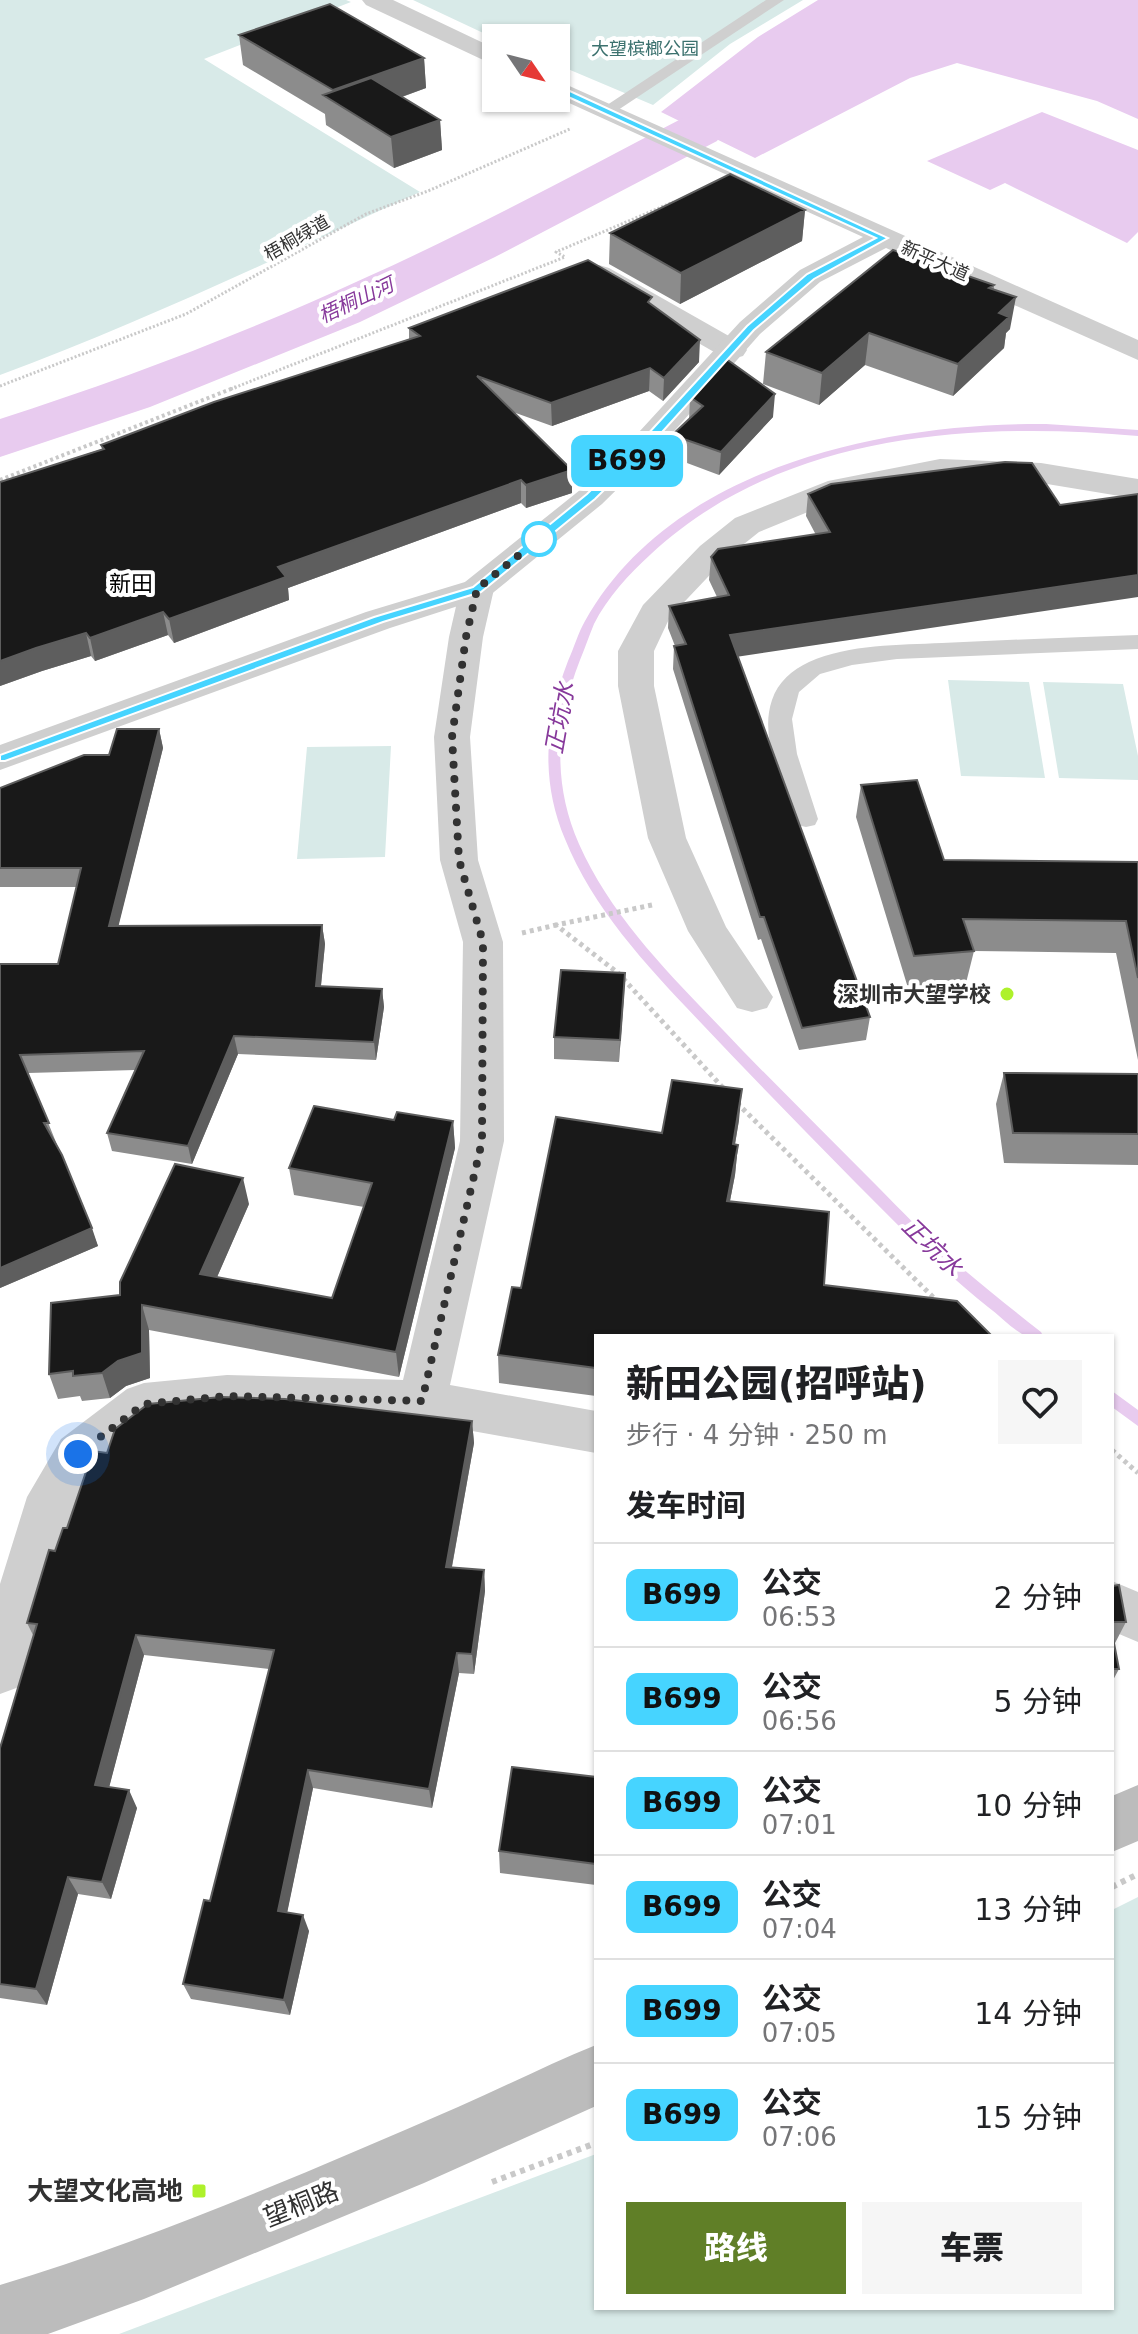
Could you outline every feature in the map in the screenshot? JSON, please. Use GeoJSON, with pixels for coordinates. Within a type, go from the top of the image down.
{"type":"FeatureCollection","features":[{"type":"Feature","properties":{"kind":"main road"},"geometry":{"type":"LineString","coordinates":[[1114,1824],[1138,1812]]}},
{"type":"Feature","properties":{"kind":"main road","name":"望桐路"},"geometry":{"type":"LineString","coordinates":[[0,2317],[61,2299],[253,2224],[489,2127],[594,2076]]}},
{"type":"Feature","properties":{"kind":"street"},"geometry":{"type":"LineString","coordinates":[[374,0],[482,52]]}},
{"type":"Feature","properties":{"kind":"street","name":"新平大道"},"geometry":{"type":"LineString","coordinates":[[570,94],[740,174],[1138,351]]}},
{"type":"Feature","properties":{"kind":"street"},"geometry":{"type":"LineString","coordinates":[[0,758],[378,620],[477,589],[591,497],[650,439],[750,328],[810,276],[883,238]]}},
{"type":"Feature","properties":{"kind":"street"},"geometry":{"type":"LineString","coordinates":[[576,274],[590,268],[732,350]]}},
{"type":"Feature","properties":{"kind":"street","name":"新平大道"},"geometry":{"type":"LineString","coordinates":[[1097,334],[1138,343]]}},
{"type":"Feature","properties":{"kind":"street"},"geometry":{"type":"LineString","coordinates":[[752,997],[708,931],[667,838],[636,686],[636,651],[655,613],[712,553],[747,525],[839,488],[940,469],[1041,473],[1138,489]]}},
{"type":"Feature","properties":{"kind":"street"},"geometry":{"type":"LineString","coordinates":[[422,1401],[482,1141],[483,942],[459,860],[452,737],[466,637],[477,589]]}},
{"type":"Feature","properties":{"kind":"street"},"geometry":{"type":"LineString","coordinates":[[0,1669],[52,1497],[78,1454],[144,1404],[227,1396],[422,1401],[594,1432]]}},
{"type":"Feature","properties":{"kind":"street"},"geometry":{"type":"LineString","coordinates":[[1114,1606],[1138,1618]]}},
{"type":"Feature","properties":{"kind":"lane"},"geometry":{"type":"LineString","coordinates":[[618,116],[776,0]]}},
{"type":"Feature","properties":{"kind":"lane"},"geometry":{"type":"LineString","coordinates":[[806,819],[783,746],[781,721],[788,690],[811,670],[871,654],[1138,642]]}},
{"type":"Feature","properties":{"kind":"path","name":"梧桐绿道"},"geometry":{"type":"LineString","coordinates":[[0,386],[186,314],[366,214],[618,116]]}},
{"type":"Feature","properties":{"kind":"path"},"geometry":{"type":"LineString","coordinates":[[0,480],[565,257],[556,252],[740,174]]}},
{"type":"Feature","properties":{"kind":"path"},"geometry":{"type":"LineString","coordinates":[[692,896],[556,925],[618,973],[743,1109],[945,1307]]}},
{"type":"Feature","properties":{"kind":"path"},"geometry":{"type":"LineString","coordinates":[[1114,1452],[1138,1473]]}},
{"type":"Feature","properties":{"kind":"path"},"geometry":{"type":"LineString","coordinates":[[1114,1886],[1138,1874]]}},
{"type":"Feature","properties":{"kind":"green space"},"geometry":{"type":"Polygon","coordinates":[[[0,0],[351,2],[204,59],[420,192],[159,311],[0,375],[0,0]]]}},
{"type":"Feature","properties":{"kind":"green space","name":"大望槟榔公园"},"geometry":{"type":"Polygon","coordinates":[[[413,0],[803,0],[730,44],[653,105],[570,70],[570,24],[482,24],[482,32],[413,0]]]}},
{"type":"Feature","properties":{"kind":"green space"},"geometry":{"type":"Polygon","coordinates":[[[948,680],[1029,682],[1045,778],[961,776],[948,680]]]}},
{"type":"Feature","properties":{"kind":"green space"},"geometry":{"type":"Polygon","coordinates":[[[1043,682],[1123,684],[1138,756],[1138,780],[1059,778],[1043,682]]]}},
{"type":"Feature","properties":{"kind":"green space"},"geometry":{"type":"Polygon","coordinates":[[[391,746],[385,857],[297,859],[307,747],[391,746]]]}},
{"type":"Feature","properties":{"kind":"green space"},"geometry":{"type":"Polygon","coordinates":[[[1138,1897],[1138,2334],[119,2334],[594,2155],[594,2310],[1114,2310],[1114,1909],[1138,1897]]]}},
{"type":"Feature","properties":{"kind":"shaded area"},"geometry":{"type":"Polygon","coordinates":[[[818,0],[1138,0],[1138,119],[1097,101],[957,63],[910,78],[755,158],[661,112],[758,37],[818,0]]]}},
{"type":"Feature","properties":{"kind":"shaded area"},"geometry":{"type":"Polygon","coordinates":[[[1042,112],[1138,150],[1138,232],[1127,243],[1005,183],[990,190],[927,161],[1042,112]]]}},
{"type":"Feature","properties":{"kind":"building"},"geometry":{"type":"Polygon","coordinates":[[[330,4],[424,58],[333,90],[239,35],[330,4]]]}},
{"type":"Feature","properties":{"kind":"building"},"geometry":{"type":"Polygon","coordinates":[[[371,78],[440,120],[391,137],[323,95],[371,78]]]}},
{"type":"Feature","properties":{"kind":"building"},"geometry":{"type":"Polygon","coordinates":[[[730,174],[805,210],[681,273],[610,233],[730,174]]]}},
{"type":"Feature","properties":{"kind":"building"},"geometry":{"type":"Polygon","coordinates":[[[893,250],[994,285],[989,288],[1016,297],[999,313],[1009,317],[958,364],[869,333],[822,373],[766,352],[893,250]]]}},
{"type":"Feature","properties":{"kind":"building"},"geometry":{"type":"Polygon","coordinates":[[[588,260],[652,297],[648,302],[700,340],[664,378],[650,368],[551,403],[477,376],[572,470],[526,485],[521,480],[278,567],[286,577],[169,619],[163,612],[90,638],[86,633],[0,661],[0,482],[104,449],[101,445],[214,402],[420,336],[409,328],[588,260]]]}},
{"type":"Feature","properties":{"kind":"building"},"geometry":{"type":"Polygon","coordinates":[[[725,358],[775,394],[721,452],[672,435],[703,406],[690,397],[725,358]]]}},
{"type":"Feature","properties":{"kind":"building"},"geometry":{"type":"Polygon","coordinates":[[[1005,462],[1032,463],[1060,505],[1138,494],[1138,575],[730,635],[870,1017],[802,1028],[764,917],[760,917],[674,646],[686,644],[669,606],[729,595],[711,557],[718,549],[830,532],[808,494],[831,484],[1005,462]]]}},
{"type":"Feature","properties":{"kind":"building"},"geometry":{"type":"Polygon","coordinates":[[[117,729],[159,729],[109,926],[322,925],[316,986],[382,989],[374,1042],[234,1036],[188,1146],[107,1133],[144,1051],[20,1055],[49,1123],[44,1123],[62,1155],[92,1228],[0,1268],[0,964],[58,964],[81,868],[0,868],[0,788],[84,755],[109,755],[117,729]]]}},
{"type":"Feature","properties":{"kind":"building"},"geometry":{"type":"Polygon","coordinates":[[[917,780],[944,860],[1138,862],[1138,978],[1126,921],[963,919],[974,951],[914,956],[861,785],[917,780]]]}},
{"type":"Feature","properties":{"kind":"building"},"geometry":{"type":"Polygon","coordinates":[[[561,970],[625,973],[620,1040],[554,1037],[561,970]]]}},
{"type":"Feature","properties":{"kind":"building"},"geometry":{"type":"Polygon","coordinates":[[[1004,1073],[1138,1074],[1138,1134],[1013,1133],[1004,1073]]]}},
{"type":"Feature","properties":{"kind":"building"},"geometry":{"type":"Polygon","coordinates":[[[672,1080],[742,1089],[733,1144],[738,1145],[727,1201],[829,1212],[824,1285],[957,1301],[990,1334],[594,1334],[594,1368],[498,1355],[512,1287],[521,1288],[556,1117],[662,1133],[672,1080]]]}},
{"type":"Feature","properties":{"kind":"building"},"geometry":{"type":"Polygon","coordinates":[[[314,1106],[394,1120],[397,1112],[453,1121],[396,1352],[142,1305],[142,1353],[118,1361],[102,1373],[73,1376],[73,1371],[49,1374],[51,1303],[120,1295],[120,1282],[175,1164],[243,1178],[200,1274],[332,1298],[372,1183],[289,1168],[314,1106]]]}},
{"type":"Feature","properties":{"kind":"building"},"geometry":{"type":"Polygon","coordinates":[[[221,1397],[285,1399],[472,1421],[446,1567],[484,1570],[472,1654],[457,1653],[429,1789],[308,1770],[278,1911],[303,1915],[284,2000],[183,1984],[204,1900],[210,1901],[274,1650],[136,1635],[95,1785],[129,1790],[102,1882],[68,1877],[36,1989],[0,1984],[0,1748],[37,1624],[27,1623],[49,1550],[55,1551],[63,1528],[67,1528],[93,1451],[107,1453],[115,1429],[148,1404],[221,1397]]]}},
{"type":"Feature","properties":{"kind":"building"},"geometry":{"type":"Polygon","coordinates":[[[1119,1585],[1126,1622],[1114,1622],[1114,1586],[1119,1585]]]}},
{"type":"Feature","properties":{"kind":"building"},"geometry":{"type":"Polygon","coordinates":[[[1114,1643],[1119,1669],[1114,1669],[1114,1643]]]}},
{"type":"Feature","properties":{"kind":"building"},"geometry":{"type":"Polygon","coordinates":[[[512,1767],[594,1777],[594,1864],[499,1851],[512,1767]]]}},
{"type":"Feature","properties":{"kind":"waterway","name":"梧桐山河"},"geometry":{"type":"LineString","coordinates":[[0,439],[172,378],[386,290],[699,130]]}},
{"type":"Feature","properties":{"kind":"waterway","name":"正坑水"},"geometry":{"type":"LineString","coordinates":[[1033,1334],[938,1256],[763,1080],[640,948],[602,897],[572,842],[557,799],[554,742],[567,679],[589,622],[624,573],[668,532],[720,498],[777,472],[836,451],[896,438],[1001,428],[1069,428],[1138,433]]}},
{"type":"Feature","properties":{"kind":"waterway","name":"正坑水"},"geometry":{"type":"LineString","coordinates":[[1114,1400],[1138,1419]]}},
{"type":"Feature","properties":{"kind":"bus line","name":"B699"},"geometry":{"type":"LineString","coordinates":[[0,758],[378,620],[477,589],[591,497],[650,439],[750,328],[810,276],[883,238],[570,94]]}},
{"type":"Feature","properties":{"kind":"place","name":"深圳市大望学校"},"geometry":{"type":"Point","coordinates":[1007,994]}},
{"type":"Feature","properties":{"kind":"place","name":"大望文化高地"},"geometry":{"type":"Point","coordinates":[199,2191]}},
{"type":"Feature","properties":{"kind":"district","name":"新田"},"geometry":{"type":"Point","coordinates":[131,583]}},
{"type":"Feature","properties":{"kind":"route"},"geometry":{"type":"LineString","coordinates":[[78,1454],[144,1404],[227,1396],[422,1401],[482,1141],[483,942],[459,860],[452,737],[466,637],[477,589],[545,534],[539,539]]}}]}
